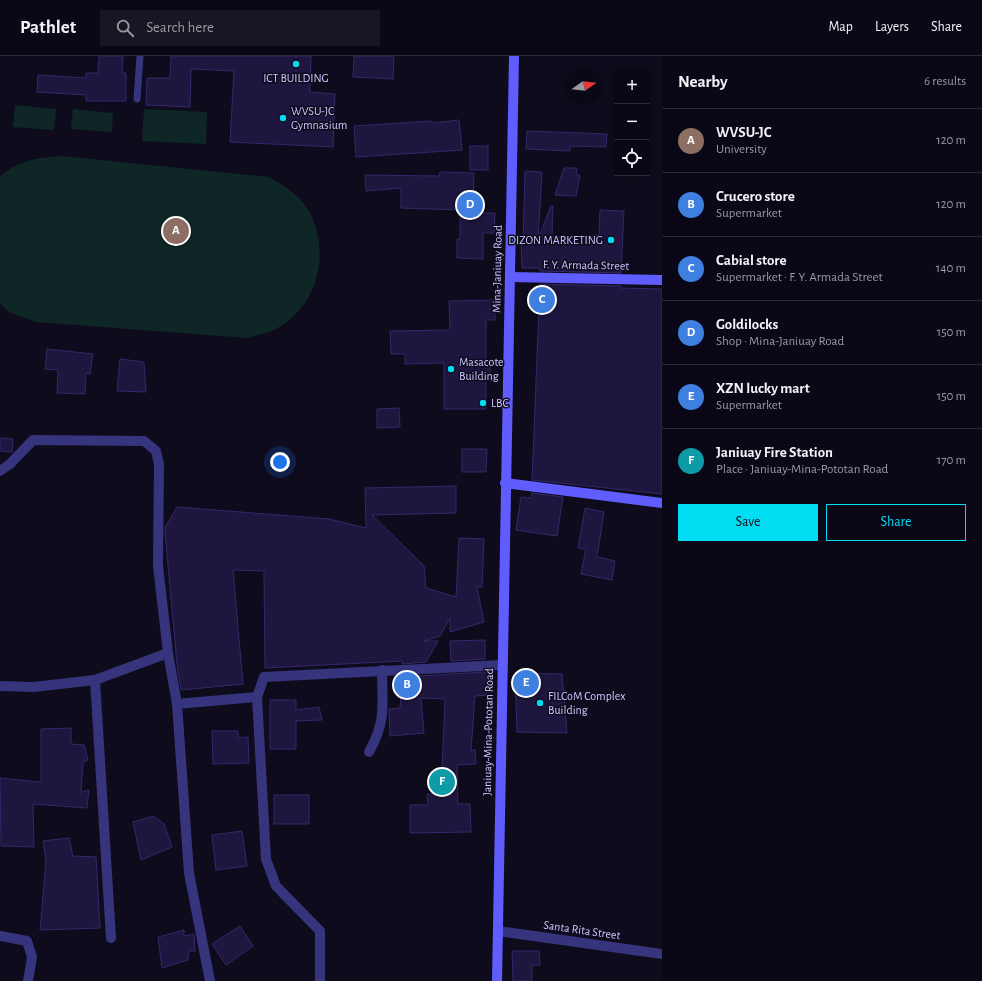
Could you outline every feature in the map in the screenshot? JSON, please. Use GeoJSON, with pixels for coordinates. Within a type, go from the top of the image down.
{"type":"FeatureCollection","features":[{"type":"Feature","properties":{"kind":"main road","name":"Mina-Janiuay Road"},"geometry":{"type":"LineString","coordinates":[[505,483],[514,56]]}},
{"type":"Feature","properties":{"kind":"main road","name":"F. Y. Armada Street"},"geometry":{"type":"LineString","coordinates":[[510,277],[662,280]]}},
{"type":"Feature","properties":{"kind":"main road"},"geometry":{"type":"LineString","coordinates":[[505,483],[662,503]]}},
{"type":"Feature","properties":{"kind":"main road","name":"Janiuay-Mina-Pototan Road"},"geometry":{"type":"LineString","coordinates":[[497,981],[505,483]]}},
{"type":"Feature","properties":{"kind":"street"},"geometry":{"type":"LineString","coordinates":[[0,471],[10,464],[33,440],[144,441],[156,451],[159,464],[158,566],[168,652],[177,704],[190,873],[210,981]]}},
{"type":"Feature","properties":{"kind":"street"},"geometry":{"type":"LineString","coordinates":[[0,686],[33,687],[95,680],[168,652]]}},
{"type":"Feature","properties":{"kind":"street"},"geometry":{"type":"LineString","coordinates":[[320,981],[320,931],[276,886],[266,859],[257,697],[264,677],[502,665]]}},
{"type":"Feature","properties":{"kind":"street"},"geometry":{"type":"LineString","coordinates":[[369,752],[377,738],[383,718],[382,670]]}},
{"type":"Feature","properties":{"kind":"street"},"geometry":{"type":"LineString","coordinates":[[95,680],[110,938]]}},
{"type":"Feature","properties":{"kind":"street"},"geometry":{"type":"LineString","coordinates":[[177,704],[257,697]]}},
{"type":"Feature","properties":{"kind":"street","name":"Santa Rita Street"},"geometry":{"type":"LineString","coordinates":[[498,931],[662,954]]}},
{"type":"Feature","properties":{"kind":"street"},"geometry":{"type":"LineString","coordinates":[[0,936],[27,941],[32,957],[28,981]]}},
{"type":"Feature","properties":{"kind":"lane"},"geometry":{"type":"LineString","coordinates":[[137,99],[140,56]]}},
{"type":"Feature","properties":{"kind":"green space"},"geometry":{"type":"Polygon","coordinates":[[[15,105],[56,109],[54,130],[13,127],[15,105]]]}},
{"type":"Feature","properties":{"kind":"green space"},"geometry":{"type":"Polygon","coordinates":[[[73,109],[113,113],[112,132],[71,129],[73,109]]]}},
{"type":"Feature","properties":{"kind":"green space"},"geometry":{"type":"Polygon","coordinates":[[[144,109],[207,112],[206,144],[142,141],[144,109]]]}},
{"type":"Feature","properties":{"kind":"green space"},"geometry":{"type":"Polygon","coordinates":[[[61,156],[269,177],[287,188],[302,201],[310,213],[316,229],[319,246],[319,263],[316,279],[310,294],[301,308],[289,320],[274,330],[248,338],[36,322],[11,313],[0,304],[0,176],[21,163],[61,156]]]}},
{"type":"Feature","properties":{"kind":"building"},"geometry":{"type":"Polygon","coordinates":[[[99,56],[123,56],[122,73],[126,73],[126,101],[86,101],[86,95],[37,92],[38,75],[86,78],[86,73],[98,73],[99,56]]]}},
{"type":"Feature","properties":{"kind":"building"},"geometry":{"type":"Polygon","coordinates":[[[171,56],[311,56],[310,92],[335,94],[333,147],[230,142],[234,71],[191,69],[190,107],[146,105],[147,78],[170,78],[171,56]]]}},
{"type":"Feature","properties":{"kind":"building"},"geometry":{"type":"Polygon","coordinates":[[[354,56],[394,56],[393,79],[353,77],[354,56]]]}},
{"type":"Feature","properties":{"kind":"building"},"geometry":{"type":"Polygon","coordinates":[[[459,120],[462,150],[356,157],[354,126],[431,121],[431,123],[459,120]]]}},
{"type":"Feature","properties":{"kind":"building"},"geometry":{"type":"Polygon","coordinates":[[[527,131],[607,134],[606,147],[570,146],[570,151],[526,149],[527,131]]]}},
{"type":"Feature","properties":{"kind":"building"},"geometry":{"type":"Polygon","coordinates":[[[470,146],[488,146],[488,170],[470,170],[470,146]]]}},
{"type":"Feature","properties":{"kind":"building"},"geometry":{"type":"Polygon","coordinates":[[[564,168],[577,168],[576,175],[580,175],[576,196],[555,195],[564,168]]]}},
{"type":"Feature","properties":{"kind":"building"},"geometry":{"type":"Polygon","coordinates":[[[525,171],[542,172],[538,239],[551,206],[553,206],[552,237],[599,235],[600,210],[624,211],[621,273],[540,271],[540,268],[522,268],[521,243],[523,243],[525,171]]]}},
{"type":"Feature","properties":{"kind":"building"},"geometry":{"type":"Polygon","coordinates":[[[440,172],[474,173],[473,213],[495,213],[494,233],[483,233],[483,259],[457,258],[457,239],[460,239],[460,210],[401,208],[401,188],[366,191],[365,175],[439,176],[440,172]]]}},
{"type":"Feature","properties":{"kind":"building"},"geometry":{"type":"Polygon","coordinates":[[[540,284],[621,286],[620,288],[662,289],[662,494],[532,480],[540,284]]]}},
{"type":"Feature","properties":{"kind":"building"},"geometry":{"type":"Polygon","coordinates":[[[495,300],[495,320],[486,320],[486,360],[490,360],[490,376],[486,376],[486,409],[444,409],[444,363],[405,364],[405,354],[391,354],[390,331],[450,330],[449,301],[495,300]]]}},
{"type":"Feature","properties":{"kind":"building"},"geometry":{"type":"Polygon","coordinates":[[[47,349],[93,354],[90,374],[86,373],[85,394],[57,393],[58,370],[45,369],[47,349]]]}},
{"type":"Feature","properties":{"kind":"building"},"geometry":{"type":"Polygon","coordinates":[[[120,359],[144,362],[146,392],[117,391],[120,359]]]}},
{"type":"Feature","properties":{"kind":"building"},"geometry":{"type":"Polygon","coordinates":[[[399,408],[400,427],[377,428],[377,409],[399,408]]]}},
{"type":"Feature","properties":{"kind":"building"},"geometry":{"type":"Polygon","coordinates":[[[0,438],[13,439],[12,452],[0,451],[0,438]]]}},
{"type":"Feature","properties":{"kind":"building"},"geometry":{"type":"Polygon","coordinates":[[[462,449],[487,449],[486,472],[462,472],[462,449]]]}},
{"type":"Feature","properties":{"kind":"building"},"geometry":{"type":"Polygon","coordinates":[[[456,486],[456,513],[372,515],[424,566],[426,588],[456,597],[459,538],[484,539],[482,587],[477,587],[484,622],[450,632],[450,618],[440,636],[424,641],[438,641],[426,662],[402,664],[402,661],[265,668],[264,571],[233,570],[243,684],[181,690],[177,664],[165,532],[165,528],[177,507],[329,519],[366,528],[365,488],[456,486]]]}},
{"type":"Feature","properties":{"kind":"building"},"geometry":{"type":"Polygon","coordinates":[[[532,493],[563,497],[557,536],[516,530],[521,497],[531,498],[532,493]]]}},
{"type":"Feature","properties":{"kind":"building"},"geometry":{"type":"Polygon","coordinates":[[[585,508],[604,512],[597,557],[615,561],[612,580],[581,574],[586,549],[578,548],[585,508]]]}},
{"type":"Feature","properties":{"kind":"building"},"geometry":{"type":"Polygon","coordinates":[[[485,640],[485,659],[451,661],[450,641],[485,640]]]}},
{"type":"Feature","properties":{"kind":"building"},"geometry":{"type":"Polygon","coordinates":[[[489,673],[490,695],[475,696],[471,750],[475,750],[476,764],[457,765],[458,804],[470,804],[471,832],[410,833],[410,805],[428,805],[427,794],[441,794],[445,699],[421,698],[424,733],[390,736],[389,709],[400,708],[402,677],[489,673]]]}},
{"type":"Feature","properties":{"kind":"building","name":"FILCoM Complex Building"},"geometry":{"type":"Polygon","coordinates":[[[515,673],[562,674],[567,733],[517,732],[515,673]]]}},
{"type":"Feature","properties":{"kind":"building"},"geometry":{"type":"Polygon","coordinates":[[[270,700],[296,700],[296,710],[319,707],[322,720],[296,721],[296,749],[270,749],[270,700]]]}},
{"type":"Feature","properties":{"kind":"building"},"geometry":{"type":"Polygon","coordinates":[[[71,728],[71,744],[84,745],[88,760],[83,762],[81,792],[89,790],[87,808],[33,804],[34,847],[1,846],[0,778],[41,782],[41,729],[71,728]]]}},
{"type":"Feature","properties":{"kind":"building"},"geometry":{"type":"Polygon","coordinates":[[[212,731],[238,731],[238,738],[248,737],[249,763],[213,764],[212,731]]]}},
{"type":"Feature","properties":{"kind":"building"},"geometry":{"type":"Polygon","coordinates":[[[274,795],[309,795],[309,824],[274,824],[274,795]]]}},
{"type":"Feature","properties":{"kind":"building"},"geometry":{"type":"Polygon","coordinates":[[[154,816],[164,824],[172,847],[141,860],[133,822],[154,816]]]}},
{"type":"Feature","properties":{"kind":"building"},"geometry":{"type":"Polygon","coordinates":[[[242,831],[247,866],[216,870],[212,835],[242,831]]]}},
{"type":"Feature","properties":{"kind":"building"},"geometry":{"type":"Polygon","coordinates":[[[69,838],[73,856],[96,857],[100,928],[40,930],[46,861],[43,841],[69,838]]]}},
{"type":"Feature","properties":{"kind":"building"},"geometry":{"type":"Polygon","coordinates":[[[240,926],[253,946],[226,965],[212,944],[240,926]]]}},
{"type":"Feature","properties":{"kind":"building"},"geometry":{"type":"Polygon","coordinates":[[[184,930],[184,936],[194,934],[195,951],[189,951],[188,960],[162,968],[158,937],[184,930]]]}},
{"type":"Feature","properties":{"kind":"building"},"geometry":{"type":"Polygon","coordinates":[[[512,951],[539,951],[540,965],[532,965],[532,981],[513,981],[512,951]]]}},
{"type":"Feature","properties":{"kind":"place","name":"ICT BUILDING"},"geometry":{"type":"Point","coordinates":[296,64]}},
{"type":"Feature","properties":{"kind":"place","name":"WVSU-JC Gymnasium"},"geometry":{"type":"Point","coordinates":[283,118]}},
{"type":"Feature","properties":{"kind":"place","name":"Goldilocks"},"geometry":{"type":"Point","coordinates":[470,205]}},
{"type":"Feature","properties":{"kind":"place","name":"WVSU-JC"},"geometry":{"type":"Point","coordinates":[176,231]}},
{"type":"Feature","properties":{"kind":"place","name":"DIZON MARKETING"},"geometry":{"type":"Point","coordinates":[611,240]}},
{"type":"Feature","properties":{"kind":"place","name":"Cabial store"},"geometry":{"type":"Point","coordinates":[542,300]}},
{"type":"Feature","properties":{"kind":"place","name":"Masacote Building"},"geometry":{"type":"Point","coordinates":[451,369]}},
{"type":"Feature","properties":{"kind":"place","name":"LBC"},"geometry":{"type":"Point","coordinates":[483,403]}},
{"type":"Feature","properties":{"kind":"place","name":"XZN lucky mart"},"geometry":{"type":"Point","coordinates":[526,683]}},
{"type":"Feature","properties":{"kind":"place","name":"Crucero store"},"geometry":{"type":"Point","coordinates":[407,685]}},
{"type":"Feature","properties":{"kind":"place","name":"FILCoM Complex Building"},"geometry":{"type":"Point","coordinates":[540,703]}},
{"type":"Feature","properties":{"kind":"place","name":"Janiuay Fire Station"},"geometry":{"type":"Point","coordinates":[442,782]}}]}
